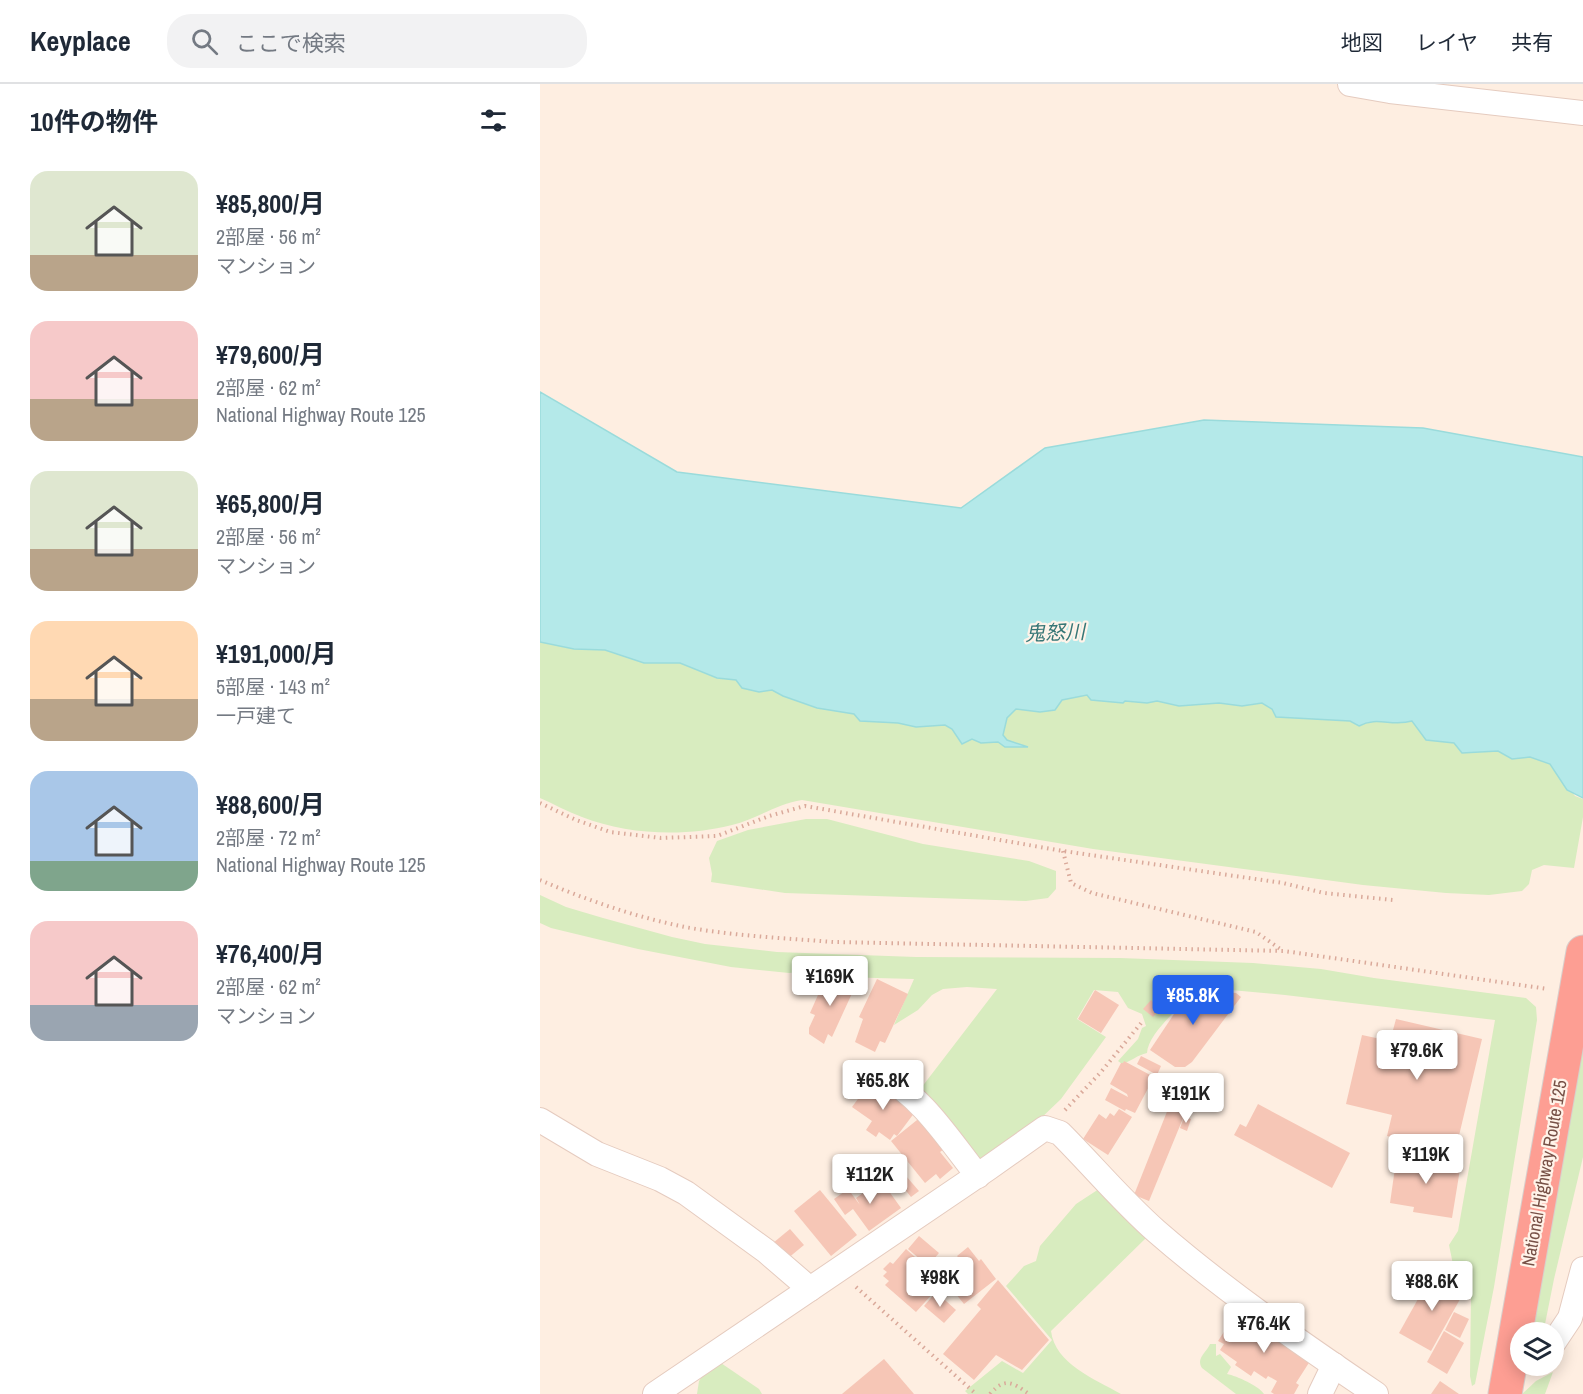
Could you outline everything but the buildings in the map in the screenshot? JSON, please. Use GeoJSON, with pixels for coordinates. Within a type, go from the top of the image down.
{"type":"FeatureCollection","features":[{"type":"Feature","properties":{"kind":"highway","name":"National Highway Route 125"},"geometry":{"type":"LineString","coordinates":[[1514,1377],[1573,973]]}},
{"type":"Feature","properties":{"kind":"street"},"geometry":{"type":"LineString","coordinates":[[1350,84],[1401,92],[1583,112]]}},
{"type":"Feature","properties":{"kind":"street"},"geometry":{"type":"LineString","coordinates":[[879,1073],[895,1082],[927,1109],[978,1176]]}},
{"type":"Feature","properties":{"kind":"street"},"geometry":{"type":"LineString","coordinates":[[540,1120],[597,1154],[660,1179],[686,1193],[766,1251],[810,1289]]}},
{"type":"Feature","properties":{"kind":"street"},"geometry":{"type":"LineString","coordinates":[[656,1394],[978,1176],[1044,1128],[1060,1133],[1154,1229],[1204,1271],[1376,1394]]}},
{"type":"Feature","properties":{"kind":"street"},"geometry":{"type":"LineString","coordinates":[[1564,1327],[1570,1318],[1583,1269]]}},
{"type":"Feature","properties":{"kind":"street"},"geometry":{"type":"LineString","coordinates":[[1320,1394],[1334,1365]]}},
{"type":"Feature","properties":{"kind":"path"},"geometry":{"type":"LineString","coordinates":[[540,803],[576,820],[610,832],[661,838],[717,836],[769,816],[805,806],[1063,851],[1283,883],[1324,893],[1393,900]]}},
{"type":"Feature","properties":{"kind":"path"},"geometry":{"type":"LineString","coordinates":[[1063,851],[1071,883],[1092,893],[1256,932],[1284,951]]}},
{"type":"Feature","properties":{"kind":"path"},"geometry":{"type":"LineString","coordinates":[[540,880],[615,908],[685,927],[760,936],[833,942],[1284,951],[1573,973]]}},
{"type":"Feature","properties":{"kind":"path"},"geometry":{"type":"LineString","coordinates":[[1044,1128],[1075,1101],[1142,1022]]}},
{"type":"Feature","properties":{"kind":"path"},"geometry":{"type":"LineString","coordinates":[[838,1271],[976,1394]]}},
{"type":"Feature","properties":{"kind":"path"},"geometry":{"type":"LineString","coordinates":[[990,1394],[1005,1382],[1013,1383],[1029,1394]]}},
{"type":"Feature","properties":{"kind":"green space"},"geometry":{"type":"Polygon","coordinates":[[[540,642],[574,649],[605,650],[644,663],[680,663],[717,678],[736,680],[759,692],[772,690],[817,708],[854,714],[861,721],[898,723],[916,727],[945,725],[981,743],[998,742],[1006,746],[1025,746],[1007,740],[1002,735],[1007,718],[1016,709],[1040,712],[1062,700],[1087,695],[1147,703],[1157,701],[1179,706],[1219,703],[1242,706],[1262,703],[1272,709],[1276,717],[1350,721],[1359,726],[1372,722],[1405,723],[1412,721],[1426,740],[1454,743],[1462,753],[1498,751],[1512,759],[1530,757],[1550,764],[1575,796],[1583,799],[1583,817],[1574,868],[1544,865],[1532,870],[1529,884],[1522,891],[1489,895],[1446,893],[1363,885],[1093,849],[802,800],[732,825],[714,829],[657,832],[618,828],[582,817],[540,798],[540,642]]]}},
{"type":"Feature","properties":{"kind":"green space"},"geometry":{"type":"Polygon","coordinates":[[[806,819],[827,819],[923,844],[1029,861],[1056,871],[1056,889],[1048,898],[1026,901],[785,893],[711,882],[709,858],[717,841],[748,830],[806,819]]]}},
{"type":"Feature","properties":{"kind":"green space"},"geometry":{"type":"Polygon","coordinates":[[[540,895],[566,907],[672,937],[705,944],[777,952],[916,957],[1120,958],[1253,963],[1321,969],[1526,998],[1536,1007],[1537,1020],[1494,1287],[1475,1384],[1472,1386],[1470,1376],[1471,1293],[1468,1275],[1463,1279],[1455,1274],[1449,1245],[1458,1231],[1495,1020],[1285,995],[1187,986],[1188,996],[1152,1038],[1147,1053],[1122,1064],[1118,1061],[1138,1039],[1142,1028],[1146,1026],[1142,1014],[1128,1008],[1118,992],[1094,990],[1077,1019],[1106,1037],[1061,1099],[1038,1121],[991,1154],[976,1160],[918,1092],[997,989],[967,987],[943,989],[932,995],[918,1010],[894,1025],[914,979],[839,977],[824,970],[789,973],[731,967],[638,949],[551,928],[540,923],[540,895]]]}},
{"type":"Feature","properties":{"kind":"green space"},"geometry":{"type":"Polygon","coordinates":[[[1583,1010],[1583,1157],[1545,1322],[1532,1322],[1583,1010]]]}},
{"type":"Feature","properties":{"kind":"green space"},"geometry":{"type":"Polygon","coordinates":[[[1102,1187],[1146,1238],[1051,1331],[1054,1343],[1068,1361],[1088,1376],[1121,1394],[968,1394],[965,1391],[1002,1361],[1023,1373],[1052,1340],[1006,1286],[1024,1266],[1036,1261],[1040,1246],[1076,1204],[1102,1187]]]}},
{"type":"Feature","properties":{"kind":"green space"},"geometry":{"type":"Polygon","coordinates":[[[1210,1344],[1216,1344],[1216,1356],[1220,1354],[1231,1367],[1227,1374],[1247,1382],[1264,1394],[1236,1394],[1202,1368],[1201,1358],[1210,1344]]]}},
{"type":"Feature","properties":{"kind":"green space"},"geometry":{"type":"Polygon","coordinates":[[[715,1359],[759,1389],[762,1394],[697,1394],[699,1381],[715,1359]]]}},
{"type":"Feature","properties":{"kind":"green space"},"geometry":{"type":"Polygon","coordinates":[[[1545,1376],[1552,1376],[1545,1394],[1522,1394],[1545,1376]]]}},
{"type":"Feature","properties":{"kind":"water","name":"鬼怒川"},"geometry":{"type":"Polygon","coordinates":[[[540,392],[677,472],[961,508],[1045,448],[1204,420],[1423,428],[1583,457],[1583,798],[1567,790],[1550,764],[1530,757],[1512,759],[1498,751],[1462,753],[1454,743],[1426,740],[1412,721],[1405,723],[1372,722],[1359,726],[1350,721],[1276,717],[1272,709],[1262,703],[1242,706],[1219,703],[1179,706],[1157,701],[1147,703],[1125,701],[1123,703],[1091,700],[1087,695],[1062,700],[1055,710],[1040,712],[1016,709],[1007,718],[1003,735],[1007,740],[1028,747],[1005,747],[998,742],[981,743],[972,739],[962,744],[952,729],[945,725],[916,727],[898,723],[860,721],[854,714],[817,708],[772,690],[759,692],[742,688],[736,680],[717,678],[680,663],[644,663],[605,650],[574,649],[540,642],[540,392]]]}}]}
